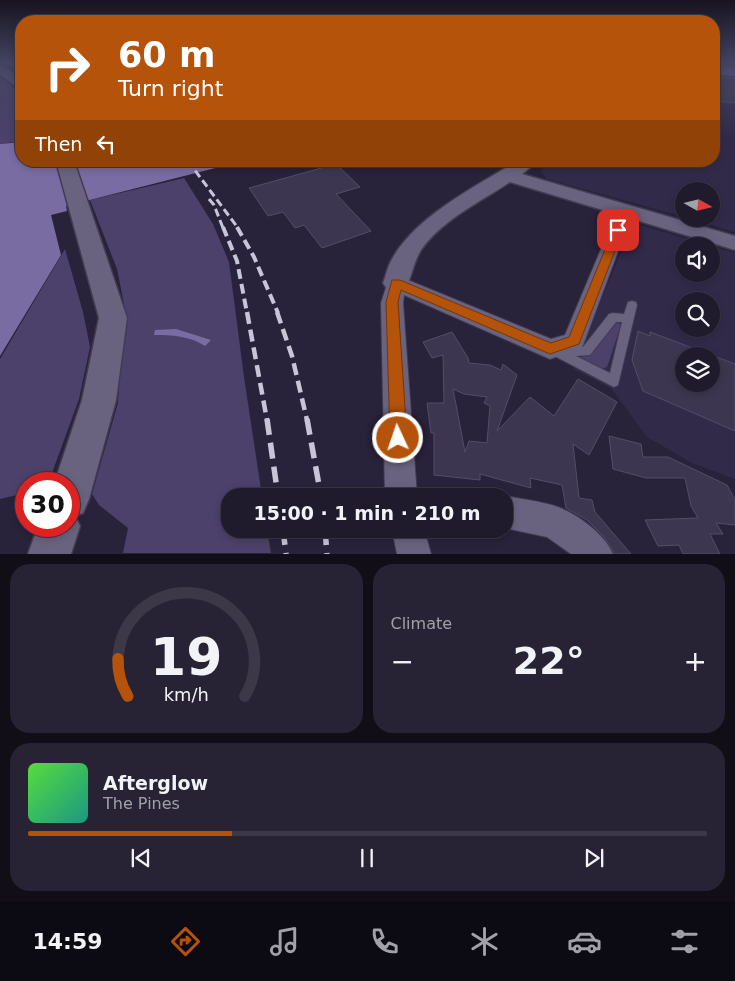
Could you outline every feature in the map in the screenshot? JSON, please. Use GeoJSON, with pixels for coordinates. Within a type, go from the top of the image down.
{"type":"FeatureCollection","features":[{"type":"Feature","properties":{"kind":"street"},"geometry":{"type":"LineString","coordinates":[[67,167],[81,207],[113,318],[99,400],[79,472]]}},
{"type":"Feature","properties":{"kind":"street"},"geometry":{"type":"LineString","coordinates":[[401,488],[392,302],[402,262],[414,244],[431,225],[520,167]]}},
{"type":"Feature","properties":{"kind":"street"},"geometry":{"type":"LineString","coordinates":[[508,175],[735,243]]}},
{"type":"Feature","properties":{"kind":"street"},"geometry":{"type":"LineString","coordinates":[[396,283],[550,349],[574,341],[625,211]]}},
{"type":"Feature","properties":{"kind":"street"},"geometry":{"type":"LineString","coordinates":[[513,514],[554,522],[588,544],[596,554]]}},
{"type":"Feature","properties":{"kind":"street"},"geometry":{"type":"LineString","coordinates":[[48,554],[55,537]]}},
{"type":"Feature","properties":{"kind":"street"},"geometry":{"type":"LineString","coordinates":[[410,538],[414,554]]}},
{"type":"Feature","properties":{"kind":"lane"},"geometry":{"type":"LineString","coordinates":[[550,349],[614,381],[632,305]]}},
{"type":"Feature","properties":{"kind":"lane"},"geometry":{"type":"LineString","coordinates":[[550,349],[586,352],[613,317],[628,319]]}},
{"type":"Feature","properties":{"kind":"shaded area"},"geometry":{"type":"Polygon","coordinates":[[[0,88],[13,88],[15,90],[15,142],[0,144],[0,88]]]}},
{"type":"Feature","properties":{"kind":"shaded area"},"geometry":{"type":"Polygon","coordinates":[[[720,88],[735,88],[735,232],[720,228],[720,182],[675,182],[675,215],[547,179],[540,170],[544,167],[720,167],[720,88]]]}},
{"type":"Feature","properties":{"kind":"shaded area"},"geometry":{"type":"Polygon","coordinates":[[[15,143],[15,167],[219,167],[66,206],[67,211],[51,215],[61,255],[0,356],[0,144],[15,143]]]}},
{"type":"Feature","properties":{"kind":"shaded area"},"geometry":{"type":"Polygon","coordinates":[[[184,178],[213,224],[229,262],[261,488],[221,488],[221,538],[268,538],[271,553],[123,553],[128,528],[99,505],[92,494],[118,403],[124,304],[117,269],[90,200],[184,178]]]}},
{"type":"Feature","properties":{"kind":"shaded area"},"geometry":{"type":"Polygon","coordinates":[[[633,223],[681,237],[675,237],[675,282],[720,282],[720,249],[735,253],[735,479],[692,463],[647,437],[611,388],[573,369],[633,223]]]}},
{"type":"Feature","properties":{"kind":"shaded area"},"geometry":{"type":"Polygon","coordinates":[[[65,249],[83,312],[90,347],[79,399],[52,472],[15,472],[15,496],[0,499],[0,359],[65,249]]]}},
{"type":"Feature","properties":{"kind":"shaded area"},"geometry":{"type":"Polygon","coordinates":[[[616,321],[621,325],[607,367],[600,369],[579,360],[580,357],[590,355],[616,321]]]}},
{"type":"Feature","properties":{"kind":"shaded area"},"geometry":{"type":"Polygon","coordinates":[[[176,329],[211,340],[205,346],[187,338],[154,335],[155,330],[176,329]]]}},
{"type":"Feature","properties":{"kind":"building"},"geometry":{"type":"Polygon","coordinates":[[[720,88],[735,88],[735,103],[720,102],[720,88]]]}},
{"type":"Feature","properties":{"kind":"building"},"geometry":{"type":"Polygon","coordinates":[[[325,167],[339,167],[360,187],[336,194],[371,231],[322,248],[304,225],[295,228],[283,212],[268,216],[249,188],[325,167]]]}},
{"type":"Feature","properties":{"kind":"building"},"geometry":{"type":"Polygon","coordinates":[[[638,331],[650,336],[650,332],[690,347],[675,347],[675,392],[720,392],[720,358],[735,364],[735,431],[643,391],[632,360],[638,331]]]}},
{"type":"Feature","properties":{"kind":"building"},"geometry":{"type":"Polygon","coordinates":[[[452,332],[468,358],[469,363],[490,365],[501,370],[503,364],[517,375],[497,431],[530,397],[554,416],[578,379],[617,402],[589,455],[573,444],[579,498],[592,500],[595,512],[631,554],[615,554],[604,537],[587,520],[566,508],[562,485],[530,478],[531,488],[480,474],[480,480],[434,475],[434,433],[431,433],[427,403],[444,403],[443,355],[432,358],[423,342],[452,332]],[[453,389],[465,452],[469,441],[487,443],[490,406],[484,403],[487,397],[464,394],[453,389]]]}},
{"type":"Feature","properties":{"kind":"building"},"geometry":{"type":"Polygon","coordinates":[[[609,436],[641,444],[643,457],[668,457],[727,485],[735,500],[735,525],[716,523],[723,534],[710,534],[720,554],[683,554],[679,545],[658,546],[645,520],[698,518],[691,506],[685,478],[646,478],[613,469],[609,436]]]}},
{"type":"Feature","properties":{"kind":"railway"},"geometry":{"type":"LineString","coordinates":[[192,167],[238,228]]}},
{"type":"Feature","properties":{"kind":"railway"},"geometry":{"type":"LineString","coordinates":[[209,199],[214,205],[223,228]]}},
{"type":"Feature","properties":{"kind":"railway"},"geometry":{"type":"LineString","coordinates":[[223,227],[237,261],[247,313]]}},
{"type":"Feature","properties":{"kind":"railway"},"geometry":{"type":"LineString","coordinates":[[237,227],[254,257],[278,313]]}},
{"type":"Feature","properties":{"kind":"railway"},"geometry":{"type":"LineString","coordinates":[[247,312],[267,420]]}},
{"type":"Feature","properties":{"kind":"railway"},"geometry":{"type":"LineString","coordinates":[[277,312],[292,356],[307,420]]}},
{"type":"Feature","properties":{"kind":"railway"},"geometry":{"type":"LineString","coordinates":[[267,419],[277,488]]}},
{"type":"Feature","properties":{"kind":"railway"},"geometry":{"type":"LineString","coordinates":[[307,419],[320,488]]}},
{"type":"Feature","properties":{"kind":"railway"},"geometry":{"type":"LineString","coordinates":[[284,538],[286,554]]}},
{"type":"Feature","properties":{"kind":"railway"},"geometry":{"type":"LineString","coordinates":[[326,538],[327,554]]}},
{"type":"Feature","properties":{"kind":"route"},"geometry":{"type":"LineString","coordinates":[[398,438],[392,302],[396,283],[550,349],[574,341],[618,230]]}}]}
